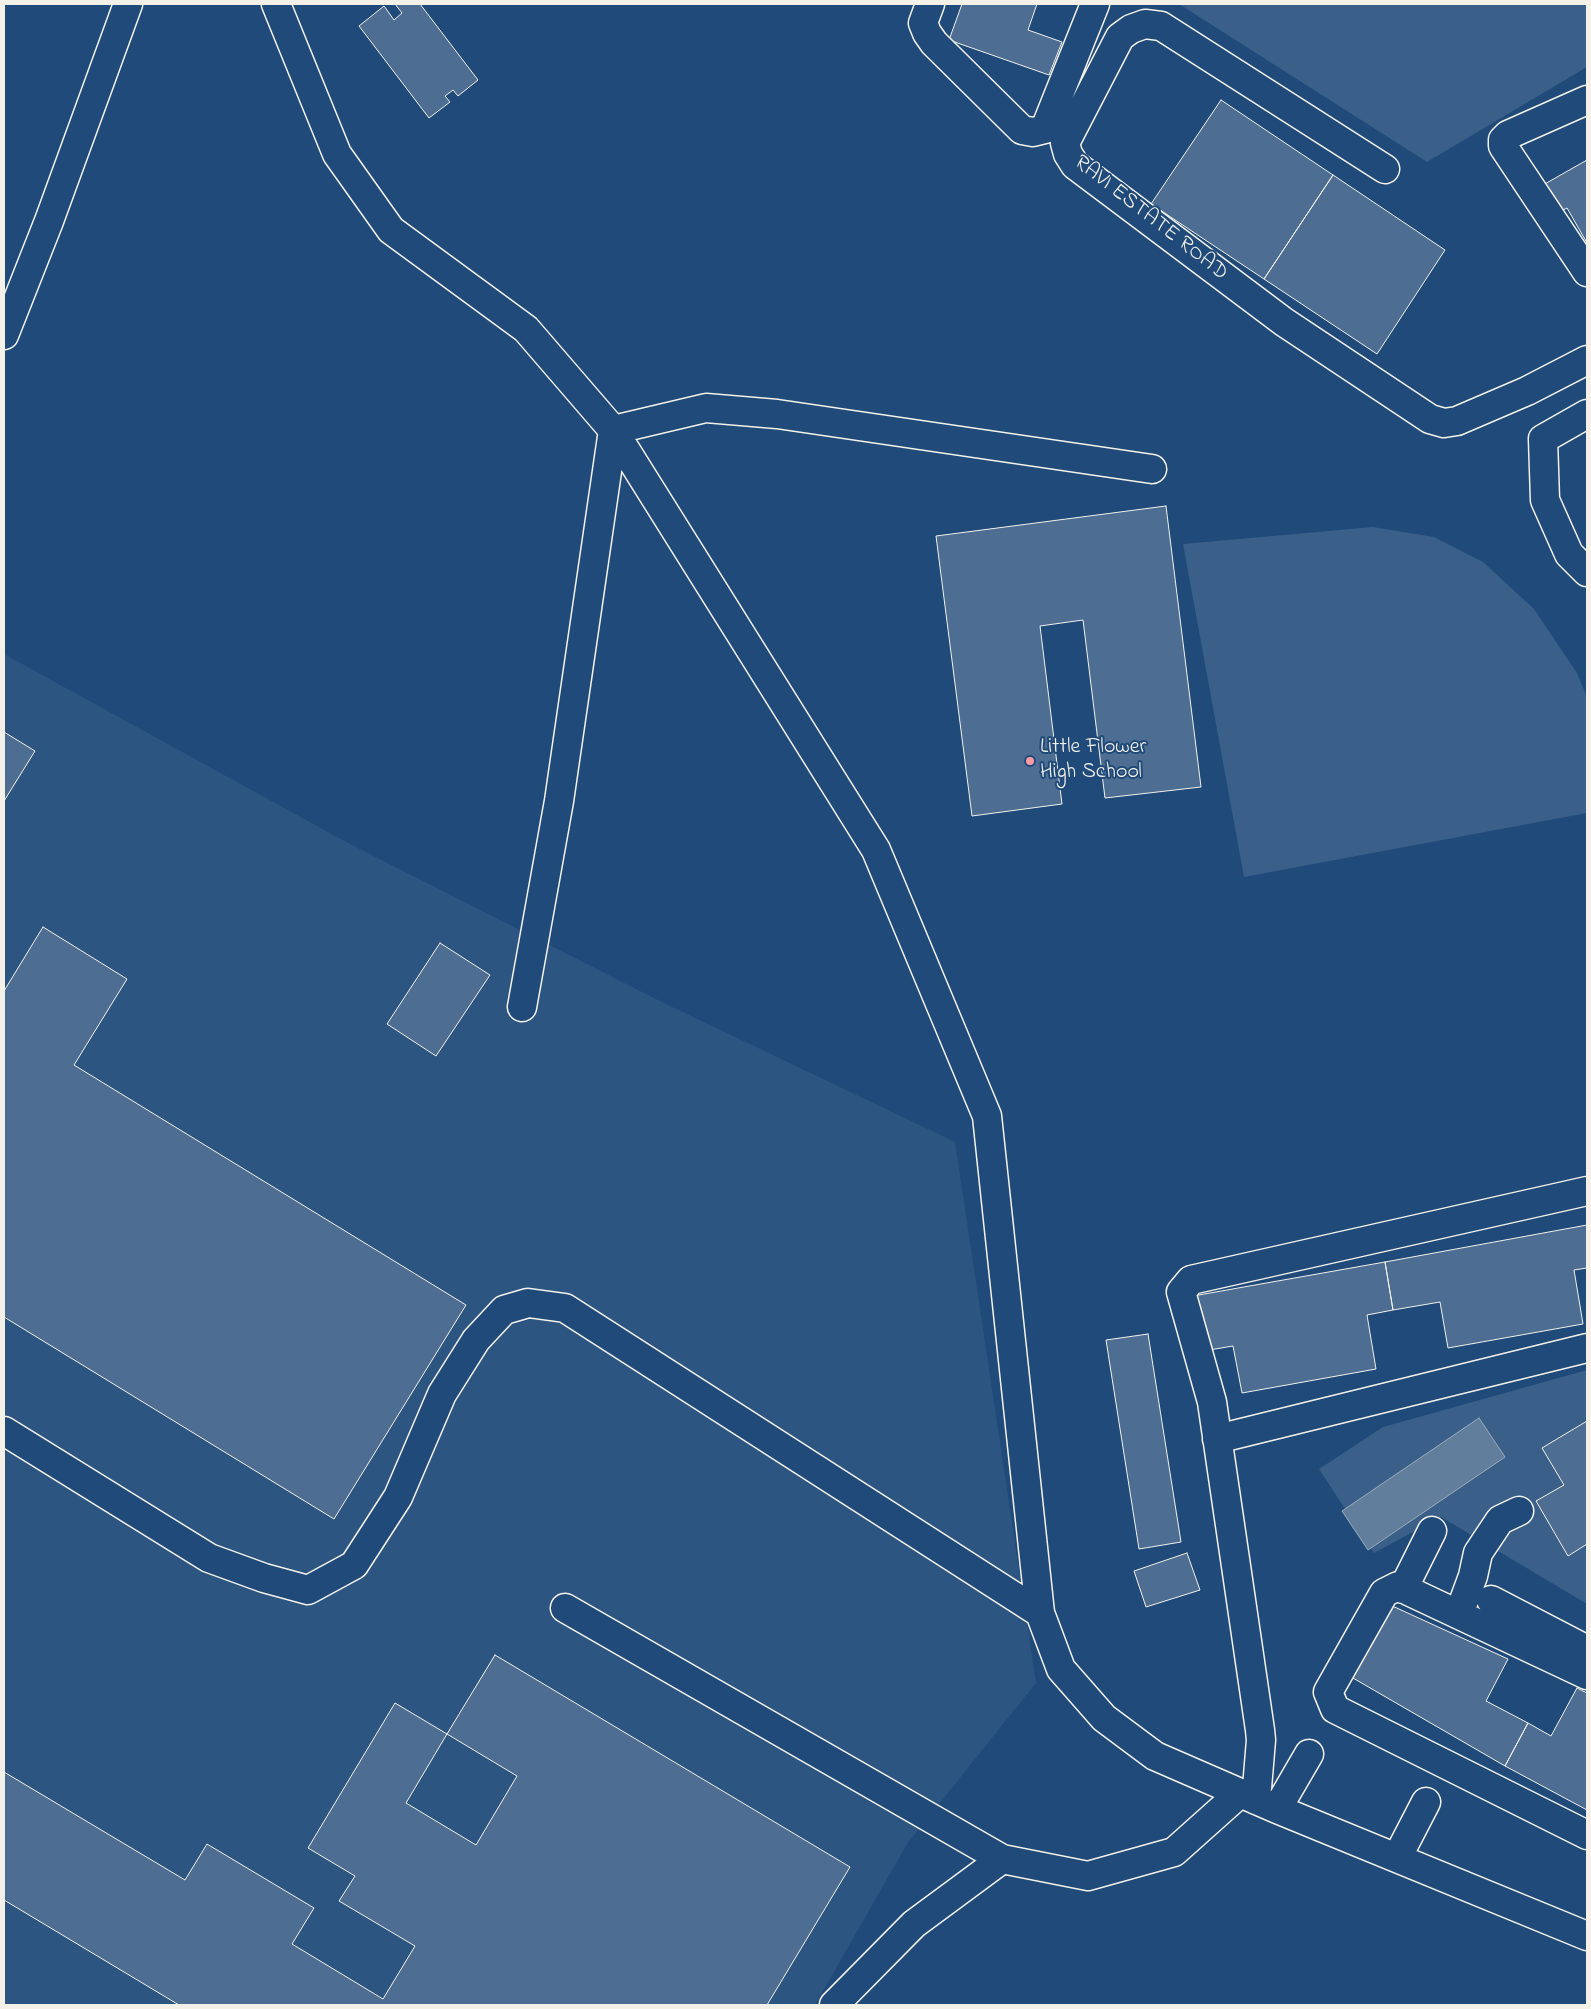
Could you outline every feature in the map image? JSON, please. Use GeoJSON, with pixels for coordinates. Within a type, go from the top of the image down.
{"type":"FeatureCollection","features":[{"type":"Feature","properties":{"kind":"street"},"geometry":{"type":"LineString","coordinates":[[4,335],[49,221],[128,4]]}},
{"type":"Feature","properties":{"kind":"street"},"geometry":{"type":"LineString","coordinates":[[276,4],[337,154],[391,230],[526,329],[613,430],[876,850],[987,1116],[1040,1613],[1061,1669],[1104,1718],[1155,1756],[1258,1801],[1587,1936]]}},
{"type":"Feature","properties":{"kind":"street"},"geometry":{"type":"LineString","coordinates":[[930,4],[924,23],[927,33],[934,43],[1022,130],[1033,132],[1045,129],[1095,4]]}},
{"type":"Feature","properties":{"kind":"street","name":"RAVI ESTATE ROAD"},"geometry":{"type":"LineString","coordinates":[[1385,169],[1161,26],[1145,24],[1131,29],[1120,37],[1064,143],[1074,165],[1284,322],[1430,419],[1444,423],[1458,421],[1527,391],[1587,360]]}},
{"type":"Feature","properties":{"kind":"street"},"geometry":{"type":"LineString","coordinates":[[1587,100],[1508,135],[1503,140],[1503,146],[1587,272]]}},
{"type":"Feature","properties":{"kind":"street"},"geometry":{"type":"LineString","coordinates":[[613,430],[706,408],[777,414],[1152,469]]}},
{"type":"Feature","properties":{"kind":"street"},"geometry":{"type":"LineString","coordinates":[[1587,414],[1543,439],[1545,500],[1569,554],[1587,572]]}},
{"type":"Feature","properties":{"kind":"street"},"geometry":{"type":"LineString","coordinates":[[522,1007],[559,801],[613,430]]}},
{"type":"Feature","properties":{"kind":"street"},"geometry":{"type":"LineString","coordinates":[[1258,1801],[1261,1735],[1212,1402],[1181,1292],[1191,1280],[1587,1191]]}},
{"type":"Feature","properties":{"kind":"street"},"geometry":{"type":"LineString","coordinates":[[4,1431],[209,1558],[264,1578],[308,1590],[354,1565],[398,1497],[442,1394],[476,1340],[504,1310],[528,1303],[565,1308],[1040,1613]]}},
{"type":"Feature","properties":{"kind":"street"},"geometry":{"type":"LineString","coordinates":[[1217,1439],[1587,1348]]}},
{"type":"Feature","properties":{"kind":"street"},"geometry":{"type":"LineString","coordinates":[[1458,1614],[1473,1576],[1478,1553],[1500,1520],[1519,1511]]}},
{"type":"Feature","properties":{"kind":"street"},"geometry":{"type":"LineString","coordinates":[[1404,1589],[1432,1530]]}},
{"type":"Feature","properties":{"kind":"street"},"geometry":{"type":"LineString","coordinates":[[1587,1675],[1398,1586],[1384,1593],[1328,1692],[1335,1709],[1587,1834]]}},
{"type":"Feature","properties":{"kind":"street"},"geometry":{"type":"LineString","coordinates":[[1492,1600],[1587,1650]]}},
{"type":"Feature","properties":{"kind":"street"},"geometry":{"type":"LineString","coordinates":[[565,1608],[1002,1859],[1088,1876],[1174,1852],[1258,1801],[1309,1754]]}},
{"type":"Feature","properties":{"kind":"street"},"geometry":{"type":"LineString","coordinates":[[1398,1858],[1426,1802]]}},
{"type":"Feature","properties":{"kind":"street"},"geometry":{"type":"LineString","coordinates":[[834,2005],[914,1924],[1002,1859]]}},
{"type":"Feature","properties":{"kind":"shaded area"},"geometry":{"type":"Polygon","coordinates":[[[1179,4],[1587,4],[1587,67],[1427,162],[1179,4]]]}},
{"type":"Feature","properties":{"kind":"shaded area"},"geometry":{"type":"Polygon","coordinates":[[[1373,527],[1434,537],[1483,562],[1534,609],[1577,673],[1587,697],[1587,813],[1244,877],[1183,544],[1373,527]]]}},
{"type":"Feature","properties":{"kind":"shaded area"},"geometry":{"type":"Polygon","coordinates":[[[4,654],[348,843],[664,1003],[955,1142],[1036,1683],[907,1844],[815,2005],[4,2005],[4,654]]]}},
{"type":"Feature","properties":{"kind":"shaded area"},"geometry":{"type":"Polygon","coordinates":[[[1587,1370],[1587,1604],[1441,1517],[1374,1553],[1319,1469],[1383,1427],[1587,1370]]]}},
{"type":"Feature","properties":{"kind":"shaded area"},"geometry":{"type":"Polygon","coordinates":[[[1479,1418],[1505,1457],[1368,1550],[1342,1511],[1479,1418]]]}},
{"type":"Feature","properties":{"kind":"building"},"geometry":{"type":"Polygon","coordinates":[[[395,4],[420,4],[478,80],[458,96],[453,90],[445,96],[450,102],[429,118],[359,26],[384,6],[394,20],[402,13],[395,4]]]}},
{"type":"Feature","properties":{"kind":"building"},"geometry":{"type":"Polygon","coordinates":[[[962,4],[1037,4],[1028,30],[1062,42],[1049,75],[949,40],[962,4]]]}},
{"type":"Feature","properties":{"kind":"building"},"geometry":{"type":"Polygon","coordinates":[[[1221,100],[1333,175],[1264,279],[1151,204],[1221,100]]]}},
{"type":"Feature","properties":{"kind":"building"},"geometry":{"type":"Polygon","coordinates":[[[1587,160],[1587,243],[1567,208],[1559,212],[1543,185],[1587,160]]]}},
{"type":"Feature","properties":{"kind":"building"},"geometry":{"type":"Polygon","coordinates":[[[1333,175],[1445,250],[1377,354],[1264,279],[1333,175]]]}},
{"type":"Feature","properties":{"kind":"building"},"geometry":{"type":"Polygon","coordinates":[[[1166,506],[1201,787],[1105,798],[1083,620],[1040,626],[1062,804],[972,816],[936,536],[1166,506]]]}},
{"type":"Feature","properties":{"kind":"building"},"geometry":{"type":"Polygon","coordinates":[[[4,732],[35,751],[4,801],[4,732]]]}},
{"type":"Feature","properties":{"kind":"building"},"geometry":{"type":"Polygon","coordinates":[[[43,927],[127,979],[74,1065],[466,1305],[334,1519],[4,1317],[4,991],[43,927]]]}},
{"type":"Feature","properties":{"kind":"building"},"geometry":{"type":"Polygon","coordinates":[[[440,943],[490,975],[436,1056],[387,1024],[440,943]]]}},
{"type":"Feature","properties":{"kind":"building"},"geometry":{"type":"Polygon","coordinates":[[[1587,1225],[1587,1268],[1574,1270],[1583,1324],[1448,1348],[1440,1302],[1393,1310],[1385,1262],[1587,1225]]]}},
{"type":"Feature","properties":{"kind":"building"},"geometry":{"type":"Polygon","coordinates":[[[1385,1262],[1393,1310],[1367,1315],[1376,1369],[1242,1393],[1233,1346],[1203,1351],[1193,1296],[1385,1262]]]}},
{"type":"Feature","properties":{"kind":"building"},"geometry":{"type":"Polygon","coordinates":[[[1148,1334],[1181,1542],[1139,1549],[1106,1340],[1148,1334]]]}},
{"type":"Feature","properties":{"kind":"building"},"geometry":{"type":"Polygon","coordinates":[[[1587,1421],[1587,1544],[1568,1556],[1536,1501],[1564,1485],[1542,1448],[1587,1421]]]}},
{"type":"Feature","properties":{"kind":"building"},"geometry":{"type":"Polygon","coordinates":[[[1187,1553],[1200,1590],[1146,1607],[1134,1571],[1187,1553]]]}},
{"type":"Feature","properties":{"kind":"building"},"geometry":{"type":"Polygon","coordinates":[[[1388,1604],[1508,1659],[1486,1701],[1528,1723],[1505,1766],[1346,1674],[1388,1604]]]}},
{"type":"Feature","properties":{"kind":"building"},"geometry":{"type":"Polygon","coordinates":[[[495,1655],[850,1867],[767,2005],[179,2005],[4,1900],[4,1772],[185,1880],[207,1844],[314,1908],[292,1944],[383,1999],[415,1946],[339,1901],[355,1876],[308,1848],[395,1703],[447,1734],[495,1655]],[[447,1734],[406,1803],[476,1845],[517,1776],[447,1734]]]}},
{"type":"Feature","properties":{"kind":"building"},"geometry":{"type":"Polygon","coordinates":[[[1577,1688],[1587,1693],[1587,1810],[1505,1766],[1528,1723],[1551,1736],[1577,1688]]]}},
{"type":"Feature","properties":{"kind":"place","name":"Little Flower High School"},"geometry":{"type":"Point","coordinates":[1030,761]}}]}
